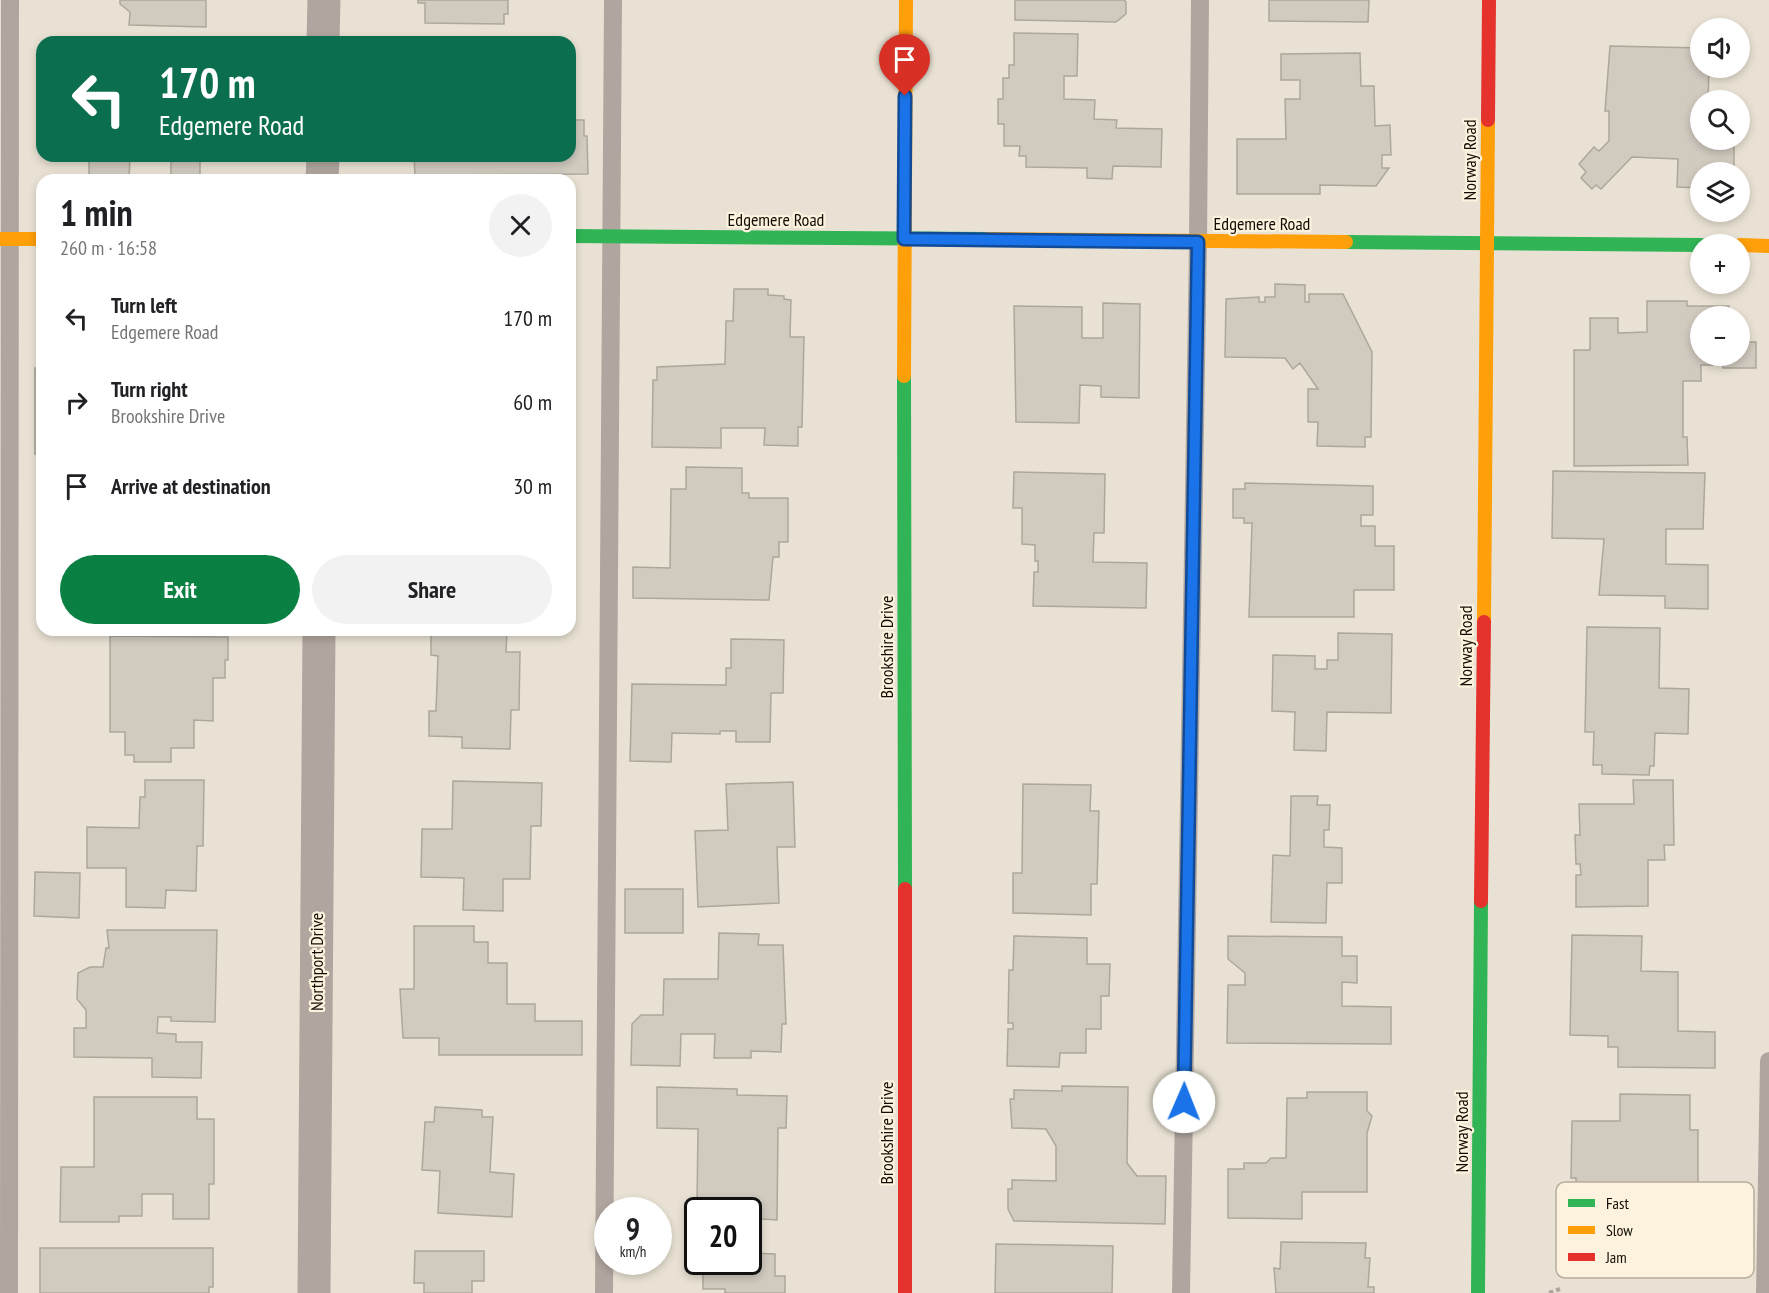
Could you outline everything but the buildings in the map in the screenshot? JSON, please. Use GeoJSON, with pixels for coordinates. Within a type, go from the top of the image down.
{"type":"FeatureCollection","features":[{"type":"Feature","properties":{"kind":"street"},"geometry":{"type":"LineString","coordinates":[[323,36],[324,0]]}},
{"type":"Feature","properties":{"kind":"street","name":"Brookshire Drive"},"geometry":{"type":"LineString","coordinates":[[905,1293],[904,239],[906,0]]}},
{"type":"Feature","properties":{"kind":"street","name":"Norway Road"},"geometry":{"type":"LineString","coordinates":[[1478,1293],[1489,0]]}},
{"type":"Feature","properties":{"kind":"street","name":"Edgemere Road"},"geometry":{"type":"LineString","coordinates":[[576,236],[1690,245]]}},
{"type":"Feature","properties":{"kind":"street"},"geometry":{"type":"LineString","coordinates":[[5,239],[36,239]]}},
{"type":"Feature","properties":{"kind":"street"},"geometry":{"type":"LineString","coordinates":[[1750,246],[1769,246]]}},
{"type":"Feature","properties":{"kind":"street","name":"Northport Drive"},"geometry":{"type":"LineString","coordinates":[[314,1293],[319,636]]}},
{"type":"Feature","properties":{"kind":"lane"},"geometry":{"type":"LineString","coordinates":[[9,1293],[5,239],[10,0]]}},
{"type":"Feature","properties":{"kind":"lane"},"geometry":{"type":"LineString","coordinates":[[604,1293],[613,0]]}},
{"type":"Feature","properties":{"kind":"lane"},"geometry":{"type":"LineString","coordinates":[[1181,1293],[1200,0]]}},
{"type":"Feature","properties":{"kind":"lane"},"geometry":{"type":"LineString","coordinates":[[1765,1293],[1769,1061]]}},
{"type":"Feature","properties":{"kind":"path"},"geometry":{"type":"LineString","coordinates":[[1549,1293],[1560,1289]]}},
{"type":"Feature","properties":{"kind":"traffic: fast"},"geometry":{"type":"LineString","coordinates":[[576,236],[988,239]]}},
{"type":"Feature","properties":{"kind":"traffic: fast"},"geometry":{"type":"LineString","coordinates":[[1346,242],[1690,245]]}},
{"type":"Feature","properties":{"kind":"traffic: fast"},"geometry":{"type":"LineString","coordinates":[[904,376],[905,889]]}},
{"type":"Feature","properties":{"kind":"traffic: fast"},"geometry":{"type":"LineString","coordinates":[[1478,1293],[1481,901]]}},
{"type":"Feature","properties":{"kind":"traffic: slow"},"geometry":{"type":"LineString","coordinates":[[904,376],[906,0]]}},
{"type":"Feature","properties":{"kind":"traffic: slow"},"geometry":{"type":"LineString","coordinates":[[1484,622],[1488,120]]}},
{"type":"Feature","properties":{"kind":"traffic: slow"},"geometry":{"type":"LineString","coordinates":[[0,239],[36,239]]}},
{"type":"Feature","properties":{"kind":"traffic: slow"},"geometry":{"type":"LineString","coordinates":[[988,239],[1346,242]]}},
{"type":"Feature","properties":{"kind":"traffic: slow"},"geometry":{"type":"LineString","coordinates":[[1750,245],[1769,246]]}},
{"type":"Feature","properties":{"kind":"traffic: jam"},"geometry":{"type":"LineString","coordinates":[[1488,120],[1489,0]]}},
{"type":"Feature","properties":{"kind":"traffic: jam"},"geometry":{"type":"LineString","coordinates":[[1481,901],[1484,622]]}},
{"type":"Feature","properties":{"kind":"traffic: jam"},"geometry":{"type":"LineString","coordinates":[[905,889],[905,1293]]}},
{"type":"Feature","properties":{"kind":"route"},"geometry":{"type":"LineString","coordinates":[[905,96],[904,239],[1198,242],[1184,1102]]}}]}
